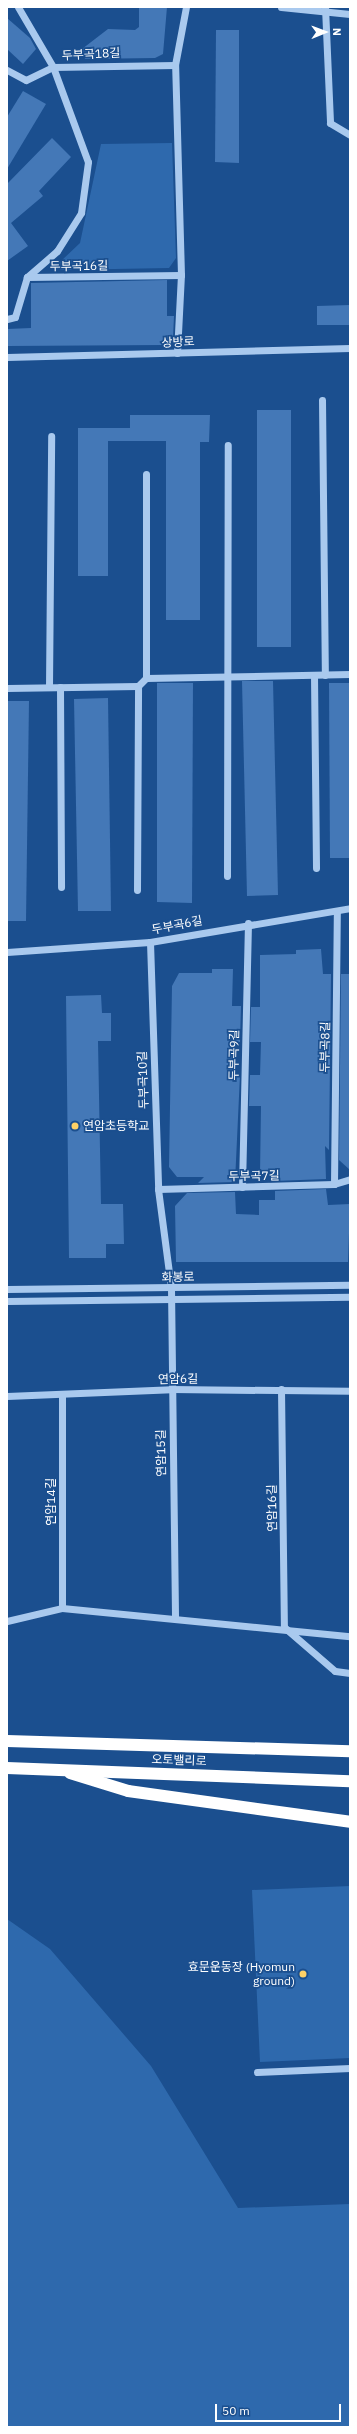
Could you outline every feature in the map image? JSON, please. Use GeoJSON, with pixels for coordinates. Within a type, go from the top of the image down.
{"type":"FeatureCollection","features":[{"type":"Feature","properties":{"kind":"highway","name":"오토밸리로"},"geometry":{"type":"LineString","coordinates":[[7,1741],[350,1750]]}},
{"type":"Feature","properties":{"kind":"highway","name":"오토밸리로"},"geometry":{"type":"LineString","coordinates":[[7,1768],[53,1768],[350,1781]]}},
{"type":"Feature","properties":{"kind":"highway"},"geometry":{"type":"LineString","coordinates":[[53,1768],[128,1791],[350,1822]]}},
{"type":"Feature","properties":{"kind":"street","name":"두부곡18길"},"geometry":{"type":"LineString","coordinates":[[18,7],[53,67],[175,65]]}},
{"type":"Feature","properties":{"kind":"street"},"geometry":{"type":"LineString","coordinates":[[177,353],[181,276],[175,65],[186,7]]}},
{"type":"Feature","properties":{"kind":"street"},"geometry":{"type":"LineString","coordinates":[[280,7],[325,10],[350,14]]}},
{"type":"Feature","properties":{"kind":"street"},"geometry":{"type":"LineString","coordinates":[[325,10],[330,123],[350,135]]}},
{"type":"Feature","properties":{"kind":"street"},"geometry":{"type":"LineString","coordinates":[[7,70],[26,80],[53,67],[88,162],[81,213],[57,251],[27,278],[15,317],[7,318]]}},
{"type":"Feature","properties":{"kind":"street","name":"두부곡16길"},"geometry":{"type":"LineString","coordinates":[[27,278],[181,276]]}},
{"type":"Feature","properties":{"kind":"street","name":"상방로"},"geometry":{"type":"LineString","coordinates":[[7,357],[350,348]]}},
{"type":"Feature","properties":{"kind":"street"},"geometry":{"type":"LineString","coordinates":[[322,400],[325,675]]}},
{"type":"Feature","properties":{"kind":"street"},"geometry":{"type":"LineString","coordinates":[[49,687],[51,436]]}},
{"type":"Feature","properties":{"kind":"street"},"geometry":{"type":"LineString","coordinates":[[227,876],[225,677],[228,445]]}},
{"type":"Feature","properties":{"kind":"street"},"geometry":{"type":"LineString","coordinates":[[146,474],[146,678]]}},
{"type":"Feature","properties":{"kind":"street"},"geometry":{"type":"LineString","coordinates":[[7,688],[138,686],[146,678],[350,674]]}},
{"type":"Feature","properties":{"kind":"street"},"geometry":{"type":"LineString","coordinates":[[314,675],[316,868]]}},
{"type":"Feature","properties":{"kind":"street"},"geometry":{"type":"LineString","coordinates":[[136,890],[138,686]]}},
{"type":"Feature","properties":{"kind":"street"},"geometry":{"type":"LineString","coordinates":[[60,687],[61,887]]}},
{"type":"Feature","properties":{"kind":"street","name":"두부곡6길"},"geometry":{"type":"LineString","coordinates":[[7,952],[150,942],[248,923],[350,908]]}},
{"type":"Feature","properties":{"kind":"street","name":"두부곡8길"},"geometry":{"type":"LineString","coordinates":[[334,1184],[337,911]]}},
{"type":"Feature","properties":{"kind":"street","name":"두부곡9길"},"geometry":{"type":"LineString","coordinates":[[242,1187],[248,923]]}},
{"type":"Feature","properties":{"kind":"street","name":"두부곡10길"},"geometry":{"type":"LineString","coordinates":[[150,942],[158,1189],[171,1288]]}},
{"type":"Feature","properties":{"kind":"street","name":"두부곡7길"},"geometry":{"type":"LineString","coordinates":[[158,1189],[334,1184],[350,1179]]}},
{"type":"Feature","properties":{"kind":"street","name":"화봉로"},"geometry":{"type":"LineString","coordinates":[[7,1288],[171,1288],[350,1285]]}},
{"type":"Feature","properties":{"kind":"street","name":"연암15길"},"geometry":{"type":"LineString","coordinates":[[171,1288],[171,1389],[175,1617]]}},
{"type":"Feature","properties":{"kind":"street"},"geometry":{"type":"LineString","coordinates":[[7,1300],[350,1297]]}},
{"type":"Feature","properties":{"kind":"street","name":"연암6길"},"geometry":{"type":"LineString","coordinates":[[7,1396],[62,1395],[171,1389],[281,1389],[350,1392]]}},
{"type":"Feature","properties":{"kind":"street","name":"연암16길"},"geometry":{"type":"LineString","coordinates":[[281,1389],[284,1627]]}},
{"type":"Feature","properties":{"kind":"street","name":"연암14길"},"geometry":{"type":"LineString","coordinates":[[62,1395],[62,1608]]}},
{"type":"Feature","properties":{"kind":"street"},"geometry":{"type":"LineString","coordinates":[[7,1621],[62,1608],[284,1627],[350,1636]]}},
{"type":"Feature","properties":{"kind":"street"},"geometry":{"type":"LineString","coordinates":[[284,1627],[335,1671],[350,1673]]}},
{"type":"Feature","properties":{"kind":"street"},"geometry":{"type":"LineString","coordinates":[[257,2072],[350,2068]]}},
{"type":"Feature","properties":{"kind":"shaded area"},"geometry":{"type":"Polygon","coordinates":[[[172,143],[176,258],[169,268],[60,270],[60,262],[80,243],[101,144],[172,143]]]}},
{"type":"Feature","properties":{"kind":"shaded area","name":"효문운동장 (Hyomun ground)"},"geometry":{"type":"Polygon","coordinates":[[[350,1886],[350,2058],[260,2062],[252,1890],[350,1886]]]}},
{"type":"Feature","properties":{"kind":"shaded area"},"geometry":{"type":"Polygon","coordinates":[[[7,1919],[50,1949],[151,2066],[238,2208],[350,2204],[350,2427],[7,2427],[7,1919]]]}},
{"type":"Feature","properties":{"kind":"building"},"geometry":{"type":"Polygon","coordinates":[[[139,7],[167,7],[163,54],[155,58],[85,59],[82,49],[108,29],[135,30],[139,27],[139,7]]]}},
{"type":"Feature","properties":{"kind":"building"},"geometry":{"type":"Polygon","coordinates":[[[7,18],[30,38],[36,49],[23,64],[7,49],[7,18]]]}},
{"type":"Feature","properties":{"kind":"building"},"geometry":{"type":"Polygon","coordinates":[[[216,30],[239,30],[239,163],[215,162],[216,30]]]}},
{"type":"Feature","properties":{"kind":"building"},"geometry":{"type":"Polygon","coordinates":[[[23,91],[46,104],[7,169],[7,117],[23,91]]]}},
{"type":"Feature","properties":{"kind":"building"},"geometry":{"type":"Polygon","coordinates":[[[52,138],[71,157],[39,191],[43,196],[11,223],[28,246],[7,261],[7,184],[52,138]]]}},
{"type":"Feature","properties":{"kind":"building"},"geometry":{"type":"Polygon","coordinates":[[[167,280],[167,316],[174,316],[173,338],[164,345],[7,346],[7,329],[31,328],[31,283],[167,280]]]}},
{"type":"Feature","properties":{"kind":"building"},"geometry":{"type":"Polygon","coordinates":[[[350,305],[350,325],[317,325],[317,306],[350,305]]]}},
{"type":"Feature","properties":{"kind":"building"},"geometry":{"type":"Polygon","coordinates":[[[257,410],[291,410],[291,647],[257,647],[257,410]]]}},
{"type":"Feature","properties":{"kind":"building"},"geometry":{"type":"Polygon","coordinates":[[[130,415],[210,415],[209,442],[200,442],[200,620],[166,620],[166,441],[108,441],[108,576],[78,576],[78,428],[130,428],[130,415]]]}},
{"type":"Feature","properties":{"kind":"building"},"geometry":{"type":"Polygon","coordinates":[[[242,681],[273,681],[278,895],[247,896],[242,681]]]}},
{"type":"Feature","properties":{"kind":"building"},"geometry":{"type":"Polygon","coordinates":[[[157,683],[193,683],[192,903],[157,902],[157,683]]]}},
{"type":"Feature","properties":{"kind":"building"},"geometry":{"type":"Polygon","coordinates":[[[329,683],[350,683],[350,858],[330,858],[329,683]]]}},
{"type":"Feature","properties":{"kind":"building"},"geometry":{"type":"Polygon","coordinates":[[[108,698],[111,911],[78,911],[74,699],[108,698]]]}},
{"type":"Feature","properties":{"kind":"building"},"geometry":{"type":"Polygon","coordinates":[[[7,701],[29,701],[26,921],[7,921],[7,701]]]}},
{"type":"Feature","properties":{"kind":"building"},"geometry":{"type":"Polygon","coordinates":[[[321,949],[323,974],[331,974],[329,1150],[325,1146],[326,1179],[275,1181],[275,1175],[260,1174],[261,1106],[249,1106],[250,1075],[260,1075],[261,1042],[250,1042],[251,1007],[260,1007],[260,955],[296,954],[296,950],[321,949]]]}},
{"type":"Feature","properties":{"kind":"building"},"geometry":{"type":"Polygon","coordinates":[[[212,969],[233,969],[232,1006],[241,1006],[240,1042],[234,1041],[235,1075],[240,1075],[235,1182],[198,1183],[204,1177],[177,1177],[169,1167],[172,986],[179,973],[212,973],[212,969]]]}},
{"type":"Feature","properties":{"kind":"building"},"geometry":{"type":"Polygon","coordinates":[[[341,974],[350,974],[350,1170],[339,1160],[341,974]]]}},
{"type":"Feature","properties":{"kind":"building"},"geometry":{"type":"Polygon","coordinates":[[[101,995],[102,1013],[111,1013],[111,1041],[98,1041],[101,1204],[123,1204],[124,1244],[106,1244],[106,1258],[69,1258],[66,996],[101,995]]]}},
{"type":"Feature","properties":{"kind":"building"},"geometry":{"type":"Polygon","coordinates":[[[326,1189],[328,1205],[350,1204],[348,1262],[176,1262],[175,1206],[187,1193],[235,1192],[236,1214],[259,1215],[259,1200],[275,1200],[275,1191],[326,1189]]]}},
{"type":"Feature","properties":{"kind":"place","name":"연암초등학교"},"geometry":{"type":"Point","coordinates":[75,1126]}},
{"type":"Feature","properties":{"kind":"place","name":"효문운동장 (Hyomun ground)"},"geometry":{"type":"Point","coordinates":[303,1974]}}]}
